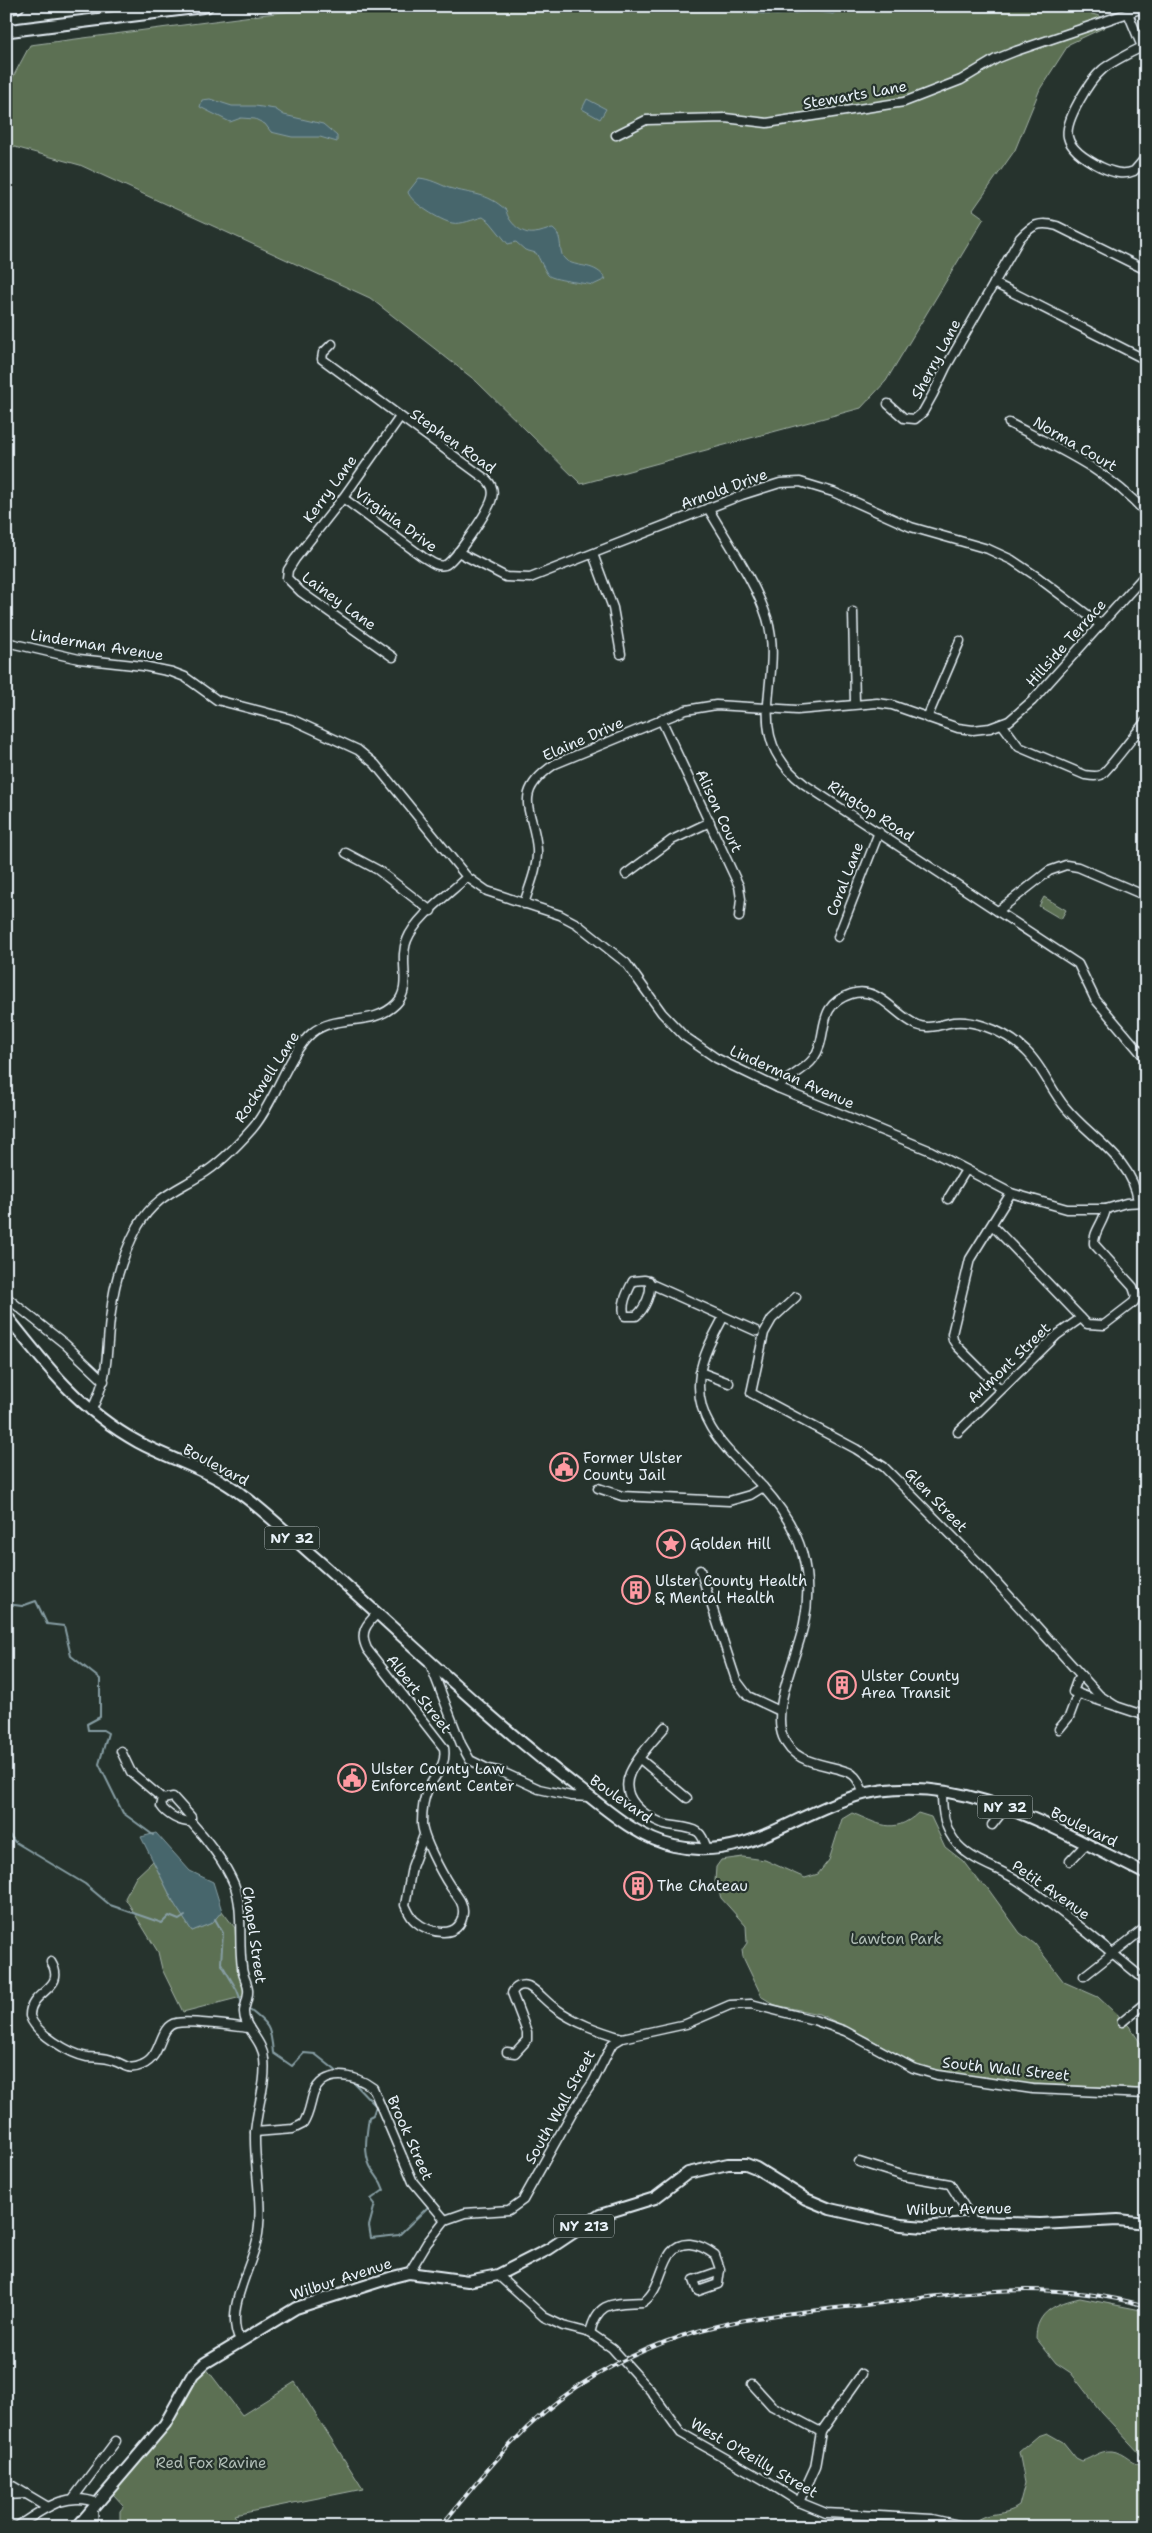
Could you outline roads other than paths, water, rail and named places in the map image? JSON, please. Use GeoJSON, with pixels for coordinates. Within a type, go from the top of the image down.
{"type":"FeatureCollection","features":[{"type":"Feature","properties":{"kind":"highway"},"geometry":{"type":"LineString","coordinates":[[6,8],[18,6]]}},
{"type":"Feature","properties":{"kind":"highway"},"geometry":{"type":"LineString","coordinates":[[6,31],[207,6]]}},
{"type":"Feature","properties":{"kind":"main road","name":"NY 32"},"geometry":{"type":"LineString","coordinates":[[6,1315],[67,1390],[91,1411]]}},
{"type":"Feature","properties":{"kind":"main road","name":"Boulevard"},"geometry":{"type":"LineString","coordinates":[[91,1411],[118,1431],[239,1491],[520,1741],[590,1797],[643,1835],[675,1847],[707,1849],[729,1847],[756,1841],[852,1797],[899,1789],[942,1792],[1006,1808],[1086,1844],[1146,1874]]}},
{"type":"Feature","properties":{"kind":"main road","name":"Wilbur Avenue"},"geometry":{"type":"LineString","coordinates":[[78,2527],[165,2424],[194,2374],[213,2356],[296,2308],[409,2273],[468,2281],[498,2275],[549,2249],[600,2216],[654,2198],[688,2173],[728,2164],[746,2164],[756,2168],[806,2199],[852,2215],[886,2223],[924,2227],[974,2222],[1040,2224],[1118,2220],[1146,2223]]}},
{"type":"Feature","properties":{"kind":"street","name":"Stewarts Lane"},"geometry":{"type":"LineString","coordinates":[[616,134],[646,120],[725,118],[767,123],[904,102],[961,80],[996,59],[1016,51],[1146,7]]}},
{"type":"Feature","properties":{"kind":"street"},"geometry":{"type":"LineString","coordinates":[[1128,14],[1144,46],[1102,70],[1092,83],[1070,121],[1068,137],[1083,156],[1116,173],[1134,171],[1146,156]]}},
{"type":"Feature","properties":{"kind":"street","name":"Sherry Lane"},"geometry":{"type":"LineString","coordinates":[[888,404],[904,418],[914,419],[922,412],[1020,238],[1030,227],[1042,222],[1057,226],[1146,270]]}},
{"type":"Feature","properties":{"kind":"street"},"geometry":{"type":"LineString","coordinates":[[994,283],[1146,360]]}},
{"type":"Feature","properties":{"kind":"street"},"geometry":{"type":"LineString","coordinates":[[332,344],[323,353],[322,359],[400,417]]}},
{"type":"Feature","properties":{"kind":"street","name":"Stephen Road"},"geometry":{"type":"LineString","coordinates":[[388,434],[400,417],[491,484],[493,496],[489,507],[458,552]]}},
{"type":"Feature","properties":{"kind":"street","name":"Norma Court"},"geometry":{"type":"LineString","coordinates":[[1009,423],[1109,478],[1124,490],[1146,513]]}},
{"type":"Feature","properties":{"kind":"street","name":"Kerry Lane"},"geometry":{"type":"LineString","coordinates":[[295,559],[343,498],[388,434]]}},
{"type":"Feature","properties":{"kind":"street","name":"Arnold Drive"},"geometry":{"type":"LineString","coordinates":[[458,552],[500,575],[514,578],[530,578],[708,508],[786,482],[800,482],[833,492],[912,527],[988,549],[1012,560],[1101,625]]}},
{"type":"Feature","properties":{"kind":"street","name":"Virginia Drive"},"geometry":{"type":"LineString","coordinates":[[343,498],[436,565],[449,563],[458,552]]}},
{"type":"Feature","properties":{"kind":"street","name":"Ringtop Road"},"geometry":{"type":"LineString","coordinates":[[708,508],[758,598],[768,620],[771,651],[768,730],[772,746],[788,769],[804,784],[1078,964],[1095,999],[1144,1054]]}},
{"type":"Feature","properties":{"kind":"street"},"geometry":{"type":"LineString","coordinates":[[593,554],[608,590],[621,654]]}},
{"type":"Feature","properties":{"kind":"street","name":"Lainey Lane"},"geometry":{"type":"LineString","coordinates":[[295,559],[288,570],[287,578],[291,584],[393,657]]}},
{"type":"Feature","properties":{"kind":"street","name":"Hillside Terrace"},"geometry":{"type":"LineString","coordinates":[[1002,724],[1021,712],[1032,701],[1146,574]]}},
{"type":"Feature","properties":{"kind":"street"},"geometry":{"type":"LineString","coordinates":[[854,612],[855,703]]}},
{"type":"Feature","properties":{"kind":"street"},"geometry":{"type":"LineString","coordinates":[[927,718],[960,641]]}},
{"type":"Feature","properties":{"kind":"street","name":"Linderman Avenue"},"geometry":{"type":"LineString","coordinates":[[6,642],[79,659],[143,666],[172,672],[185,677],[227,705],[290,719],[358,750],[375,764],[470,880],[494,894],[560,915],[598,939],[626,963],[662,1014],[684,1036],[716,1058],[778,1088],[918,1145],[1011,1193],[1067,1209],[1106,1210],[1142,1202]]}},
{"type":"Feature","properties":{"kind":"street","name":"Elaine Drive"},"geometry":{"type":"LineString","coordinates":[[524,904],[538,853],[528,804],[530,791],[538,778],[554,764],[661,719],[703,706],[820,709],[855,703],[892,705],[966,730],[990,728],[1002,724]]}},
{"type":"Feature","properties":{"kind":"street","name":"Alison Court"},"geometry":{"type":"LineString","coordinates":[[661,719],[739,886],[741,899],[739,917]]}},
{"type":"Feature","properties":{"kind":"street"},"geometry":{"type":"LineString","coordinates":[[1002,724],[1019,747],[1085,775],[1095,776],[1108,770],[1124,747],[1146,722]]}},
{"type":"Feature","properties":{"kind":"street"},"geometry":{"type":"LineString","coordinates":[[626,874],[672,840],[710,822]]}},
{"type":"Feature","properties":{"kind":"street","name":"Coral Lane"},"geometry":{"type":"LineString","coordinates":[[838,937],[879,832]]}},
{"type":"Feature","properties":{"kind":"street"},"geometry":{"type":"LineString","coordinates":[[346,853],[378,870],[431,911]]}},
{"type":"Feature","properties":{"kind":"street"},"geometry":{"type":"LineString","coordinates":[[998,911],[1049,871],[1066,866],[1078,867],[1146,896]]}},
{"type":"Feature","properties":{"kind":"street","name":"Rockwell Lane"},"geometry":{"type":"LineString","coordinates":[[91,1411],[104,1381],[111,1310],[122,1266],[132,1240],[149,1211],[170,1191],[213,1167],[252,1129],[266,1109],[298,1052],[311,1034],[329,1024],[366,1020],[380,1015],[397,1003],[404,989],[403,956],[407,940],[417,924],[470,880]]}},
{"type":"Feature","properties":{"kind":"street"},"geometry":{"type":"LineString","coordinates":[[778,1088],[789,1076],[813,1059],[827,1013],[833,1004],[850,995],[871,994],[886,1002],[919,1026],[962,1022],[984,1026],[1010,1039],[1026,1050],[1066,1109],[1106,1145],[1123,1165],[1142,1202]]}},
{"type":"Feature","properties":{"kind":"street"},"geometry":{"type":"LineString","coordinates":[[948,1199],[966,1170]]}},
{"type":"Feature","properties":{"kind":"street"},"geometry":{"type":"LineString","coordinates":[[1000,1390],[952,1338],[970,1260],[1011,1193]]}},
{"type":"Feature","properties":{"kind":"street"},"geometry":{"type":"LineString","coordinates":[[992,1225],[1087,1324],[1104,1325],[1134,1302],[1136,1296],[1133,1287],[1094,1244],[1098,1231],[1105,1219],[1106,1210]]}},
{"type":"Feature","properties":{"kind":"street"},"geometry":{"type":"LineString","coordinates":[[651,1284],[651,1289],[640,1313],[636,1316],[624,1316],[624,1302],[633,1281],[644,1280],[722,1318],[756,1331]]}},
{"type":"Feature","properties":{"kind":"street"},"geometry":{"type":"LineString","coordinates":[[6,1297],[65,1344],[104,1381]]}},
{"type":"Feature","properties":{"kind":"street","name":"Glen Street"},"geometry":{"type":"LineString","coordinates":[[796,1297],[772,1319],[764,1334],[751,1394],[839,1439],[884,1467],[980,1564],[1099,1695],[1116,1706]]}},
{"type":"Feature","properties":{"kind":"street"},"geometry":{"type":"LineString","coordinates":[[722,1318],[700,1372],[700,1399],[708,1425],[715,1436],[763,1487],[785,1515],[798,1542],[805,1569],[807,1592],[804,1623],[780,1711],[781,1731],[790,1750],[797,1756],[849,1772],[857,1780],[864,1794]]}},
{"type":"Feature","properties":{"kind":"street","name":"Arlmont Street"},"geometry":{"type":"LineString","coordinates":[[958,1432],[1057,1335],[1081,1318]]}},
{"type":"Feature","properties":{"kind":"street"},"geometry":{"type":"LineString","coordinates":[[700,1372],[729,1383]]}},
{"type":"Feature","properties":{"kind":"street"},"geometry":{"type":"LineString","coordinates":[[598,1488],[622,1496],[729,1501],[750,1496],[763,1487]]}},
{"type":"Feature","properties":{"kind":"street"},"geometry":{"type":"LineString","coordinates":[[700,1570],[736,1680],[748,1696],[780,1711]]}},
{"type":"Feature","properties":{"kind":"street","name":"Albert Street"},"geometry":{"type":"LineString","coordinates":[[378,1613],[365,1628],[363,1636],[367,1649],[444,1748],[444,1764],[426,1793],[422,1825],[424,1835],[440,1870],[458,1897],[463,1910],[460,1923],[449,1932],[442,1933],[425,1928],[414,1921],[405,1905],[412,1867],[424,1835]]}},
{"type":"Feature","properties":{"kind":"street"},"geometry":{"type":"LineString","coordinates":[[429,1659],[461,1744],[470,1760],[539,1789],[571,1796],[590,1797]]}},
{"type":"Feature","properties":{"kind":"street"},"geometry":{"type":"LineString","coordinates":[[1059,1729],[1069,1717],[1076,1693],[1077,1681],[1081,1676]]}},
{"type":"Feature","properties":{"kind":"street"},"geometry":{"type":"LineString","coordinates":[[1076,1693],[1146,1716]]}},
{"type":"Feature","properties":{"kind":"street"},"geometry":{"type":"LineString","coordinates":[[665,1727],[632,1771],[628,1782],[628,1792],[636,1806],[650,1817],[665,1824],[696,1831],[703,1838],[707,1849]]}},
{"type":"Feature","properties":{"kind":"street"},"geometry":{"type":"LineString","coordinates":[[121,1751],[131,1772],[163,1799],[161,1806],[164,1810],[182,1821],[191,1822]]}},
{"type":"Feature","properties":{"kind":"street"},"geometry":{"type":"LineString","coordinates":[[640,1759],[687,1798]]}},
{"type":"Feature","properties":{"kind":"street","name":"Petit Avenue"},"geometry":{"type":"LineString","coordinates":[[942,1792],[944,1818],[948,1832],[959,1845],[976,1859],[1020,1882],[1113,1952],[1146,1981]]}},
{"type":"Feature","properties":{"kind":"street","name":"Chapel Street"},"geometry":{"type":"LineString","coordinates":[[163,1799],[173,1797],[191,1817],[191,1822],[227,1871],[235,1888],[242,1967],[248,1989],[244,2012],[248,2028],[257,2036],[264,2057],[265,2072],[255,2132],[259,2222],[257,2240],[234,2315],[235,2331],[240,2341]]}},
{"type":"Feature","properties":{"kind":"street"},"geometry":{"type":"LineString","coordinates":[[992,1825],[1006,1808]]}},
{"type":"Feature","properties":{"kind":"street"},"geometry":{"type":"LineString","coordinates":[[1070,1861],[1086,1844]]}},
{"type":"Feature","properties":{"kind":"street"},"geometry":{"type":"LineString","coordinates":[[1084,1976],[1146,1927]]}},
{"type":"Feature","properties":{"kind":"street"},"geometry":{"type":"LineString","coordinates":[[51,1962],[57,1974],[56,1980],[34,2002],[30,2016],[40,2030],[72,2053],[114,2060],[123,2067],[134,2068],[153,2059],[163,2035],[170,2025],[175,2023],[187,2022],[248,2028]]}},
{"type":"Feature","properties":{"kind":"street"},"geometry":{"type":"LineString","coordinates":[[507,2052],[515,2053],[528,2038],[512,1993],[517,1987],[522,1985],[528,1986],[555,2008],[572,2018],[622,2038]]}},
{"type":"Feature","properties":{"kind":"street"},"geometry":{"type":"LineString","coordinates":[[1122,2022],[1146,2002]]}},
{"type":"Feature","properties":{"kind":"street","name":"South Wall Street"},"geometry":{"type":"LineString","coordinates":[[445,2220],[465,2213],[509,2210],[523,2200],[572,2111],[593,2082],[608,2049],[622,2038],[686,2024],[730,2005],[751,2004],[814,2020],[845,2031],[906,2065],[926,2073],[1033,2088],[1146,2094]]}},
{"type":"Feature","properties":{"kind":"street","name":"Brook Street"},"geometry":{"type":"LineString","coordinates":[[255,2132],[293,2129],[303,2124],[318,2085],[331,2077],[346,2075],[364,2081],[373,2088],[413,2182],[445,2220]]}},
{"type":"Feature","properties":{"kind":"street"},"geometry":{"type":"LineString","coordinates":[[859,2162],[904,2176],[950,2184],[974,2222]]}},
{"type":"Feature","properties":{"kind":"street"},"geometry":{"type":"LineString","coordinates":[[409,2273],[426,2243],[445,2220]]}},
{"type":"Feature","properties":{"kind":"street"},"geometry":{"type":"LineString","coordinates":[[590,2334],[593,2320],[599,2310],[607,2305],[643,2302],[648,2299],[658,2286],[666,2260],[679,2246],[687,2244],[708,2249],[715,2255],[720,2271]]}},
{"type":"Feature","properties":{"kind":"street","name":"West O'Reilly Street"},"geometry":{"type":"LineString","coordinates":[[498,2275],[544,2317],[563,2326],[590,2334],[612,2348],[650,2390],[681,2433],[799,2502],[826,2513],[932,2519],[968,2527]]}},
{"type":"Feature","properties":{"kind":"street"},"geometry":{"type":"LineString","coordinates":[[799,2502],[815,2467],[821,2432],[862,2374]]}},
{"type":"Feature","properties":{"kind":"street"},"geometry":{"type":"LineString","coordinates":[[752,2384],[772,2406],[821,2432]]}},
{"type":"Feature","properties":{"kind":"street"},"geometry":{"type":"LineString","coordinates":[[74,2497],[116,2441]]}},
{"type":"Feature","properties":{"kind":"street"},"geometry":{"type":"LineString","coordinates":[[6,2482],[48,2507]]}},
{"type":"Feature","properties":{"kind":"street"},"geometry":{"type":"LineString","coordinates":[[6,2495],[28,2494]]}},
{"type":"Feature","properties":{"kind":"street"},"geometry":{"type":"LineString","coordinates":[[16,2527],[48,2507],[74,2497],[84,2498],[96,2506],[94,2527]]}},
{"type":"Feature","properties":{"kind":"water"},"geometry":{"type":"Polygon","coordinates":[[[730,6],[837,6],[838,10],[833,14],[813,11],[777,15],[735,11],[730,6]]]}},
{"type":"Feature","properties":{"kind":"water"},"geometry":{"type":"Polygon","coordinates":[[[210,99],[232,106],[255,106],[275,109],[284,115],[323,124],[337,136],[337,142],[320,137],[292,137],[271,132],[265,124],[255,119],[241,118],[230,122],[200,107],[202,100],[210,99]]]}},
{"type":"Feature","properties":{"kind":"water"},"geometry":{"type":"Polygon","coordinates":[[[587,99],[606,109],[600,119],[582,109],[587,99]]]}},
{"type":"Feature","properties":{"kind":"water"},"geometry":{"type":"Polygon","coordinates":[[[419,178],[492,200],[506,210],[507,215],[516,227],[525,232],[537,233],[553,229],[559,236],[562,254],[567,261],[597,270],[606,279],[593,285],[551,277],[547,274],[536,253],[525,250],[516,242],[508,244],[490,222],[483,217],[463,223],[456,223],[447,222],[434,215],[420,206],[408,192],[419,178]]]}},
{"type":"Feature","properties":{"kind":"water"},"geometry":{"type":"Polygon","coordinates":[[[156,1833],[190,1871],[213,1882],[222,1911],[212,1923],[192,1931],[175,1905],[141,1837],[156,1833]]]}},
{"type":"Feature","properties":{"kind":"waterway"},"geometry":{"type":"LineString","coordinates":[[6,1604],[22,1606],[36,1601],[47,1624],[64,1626],[71,1656],[100,1679],[100,1717],[87,1724],[88,1730],[103,1730],[108,1733],[99,1764],[123,1813],[153,1835]]}},
{"type":"Feature","properties":{"kind":"waterway"},"geometry":{"type":"LineString","coordinates":[[6,1831],[15,1842],[85,1884],[110,1905],[162,1923],[169,1916],[179,1920],[185,1916]]}},
{"type":"Feature","properties":{"kind":"waterway"},"geometry":{"type":"LineString","coordinates":[[215,1919],[223,1933],[221,1963],[237,1990],[243,2006]]}},
{"type":"Feature","properties":{"kind":"waterway"},"geometry":{"type":"LineString","coordinates":[[247,2008],[268,2027],[273,2053],[292,2066],[304,2053],[315,2054],[339,2073]]}},
{"type":"Feature","properties":{"kind":"waterway"},"geometry":{"type":"LineString","coordinates":[[353,2082],[376,2106],[373,2115],[369,2117],[366,2142],[367,2154],[370,2166],[384,2190],[371,2199],[375,2204],[369,2226],[371,2238],[399,2235],[429,2206]]}},
{"type":"Feature","properties":{"kind":"railway"},"geometry":{"type":"LineString","coordinates":[[440,2527],[471,2489],[538,2417],[593,2377],[645,2350],[681,2336],[756,2318],[977,2292],[1042,2290],[1110,2298],[1146,2306]]}},
{"type":"Feature","properties":{"kind":"place","name":"Former Ulster County Jail"},"geometry":{"type":"Point","coordinates":[564,1467]}},
{"type":"Feature","properties":{"kind":"place","name":"Golden Hill"},"geometry":{"type":"Point","coordinates":[671,1544]}},
{"type":"Feature","properties":{"kind":"place","name":"Ulster County Health & Mental Health"},"geometry":{"type":"Point","coordinates":[636,1590]}},
{"type":"Feature","properties":{"kind":"place","name":"Ulster County Area Transit"},"geometry":{"type":"Point","coordinates":[842,1685]}},
{"type":"Feature","properties":{"kind":"place","name":"Ulster County Law Enforcement Center"},"geometry":{"type":"Point","coordinates":[352,1778]}},
{"type":"Feature","properties":{"kind":"place","name":"The Chateau"},"geometry":{"type":"Point","coordinates":[638,1886]}},
{"type":"Feature","properties":{"kind":"park label","name":"Lawton Park"},"geometry":{"type":"Point","coordinates":[896,1939]}},
{"type":"Feature","properties":{"kind":"park label","name":"Red Fox Ravine"},"geometry":{"type":"Point","coordinates":[211,2463]}}]}
